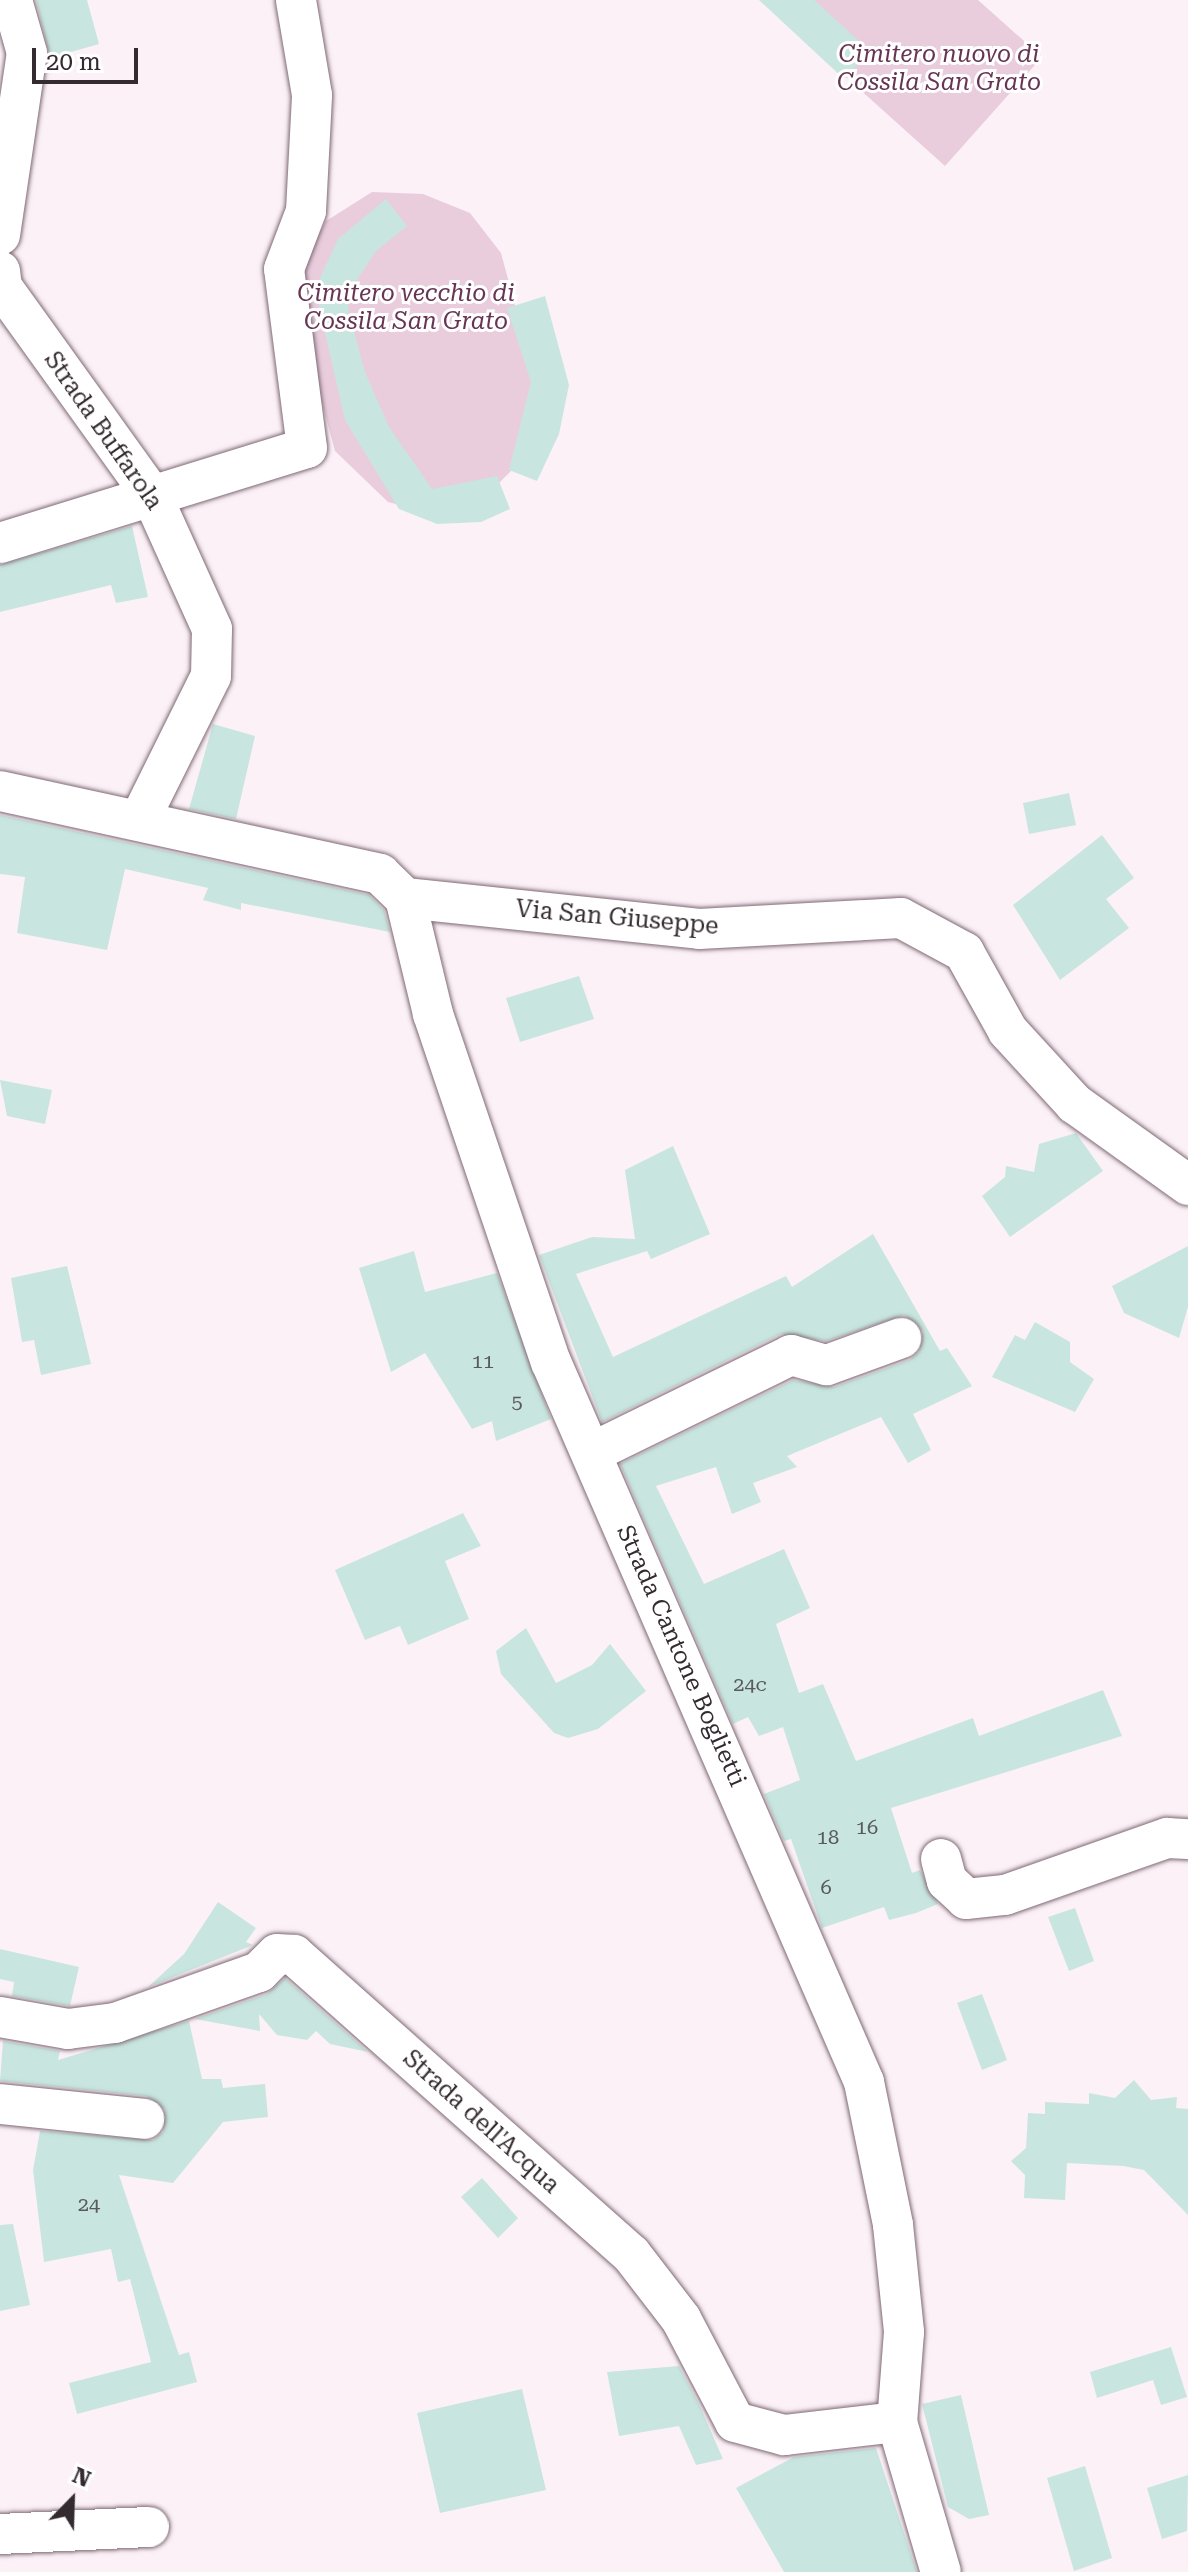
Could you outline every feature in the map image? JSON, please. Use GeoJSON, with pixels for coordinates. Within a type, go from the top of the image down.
{"type":"FeatureCollection","features":[{"type":"Feature","properties":{"kind":"street"},"geometry":{"type":"LineString","coordinates":[[0,235],[27,53],[12,0]]}},
{"type":"Feature","properties":{"kind":"street"},"geometry":{"type":"LineString","coordinates":[[0,543],[307,448],[284,269],[306,211],[312,95],[296,0]]}},
{"type":"Feature","properties":{"kind":"street","name":"Strada Buffarola"},"geometry":{"type":"LineString","coordinates":[[0,271],[2,287],[152,496],[212,629],[211,676],[141,817]]}},
{"type":"Feature","properties":{"kind":"street"},"geometry":{"type":"LineString","coordinates":[[0,791],[141,817],[380,874],[405,898]]}},
{"type":"Feature","properties":{"kind":"street","name":"Via San Giuseppe"},"geometry":{"type":"LineString","coordinates":[[405,898],[699,929],[901,918],[964,952],[1008,1031],[1075,1104],[1188,1185]]}},
{"type":"Feature","properties":{"kind":"street","name":"Strada Cantone Boglietti"},"geometry":{"type":"LineString","coordinates":[[405,898],[406,929],[551,1362],[864,2082],[893,2225],[904,2332],[897,2422]]}},
{"type":"Feature","properties":{"kind":"street"},"geometry":{"type":"LineString","coordinates":[[591,1453],[791,1355],[827,1365],[901,1338]]}},
{"type":"Feature","properties":{"kind":"street"},"geometry":{"type":"LineString","coordinates":[[941,1859],[947,1881],[966,1899],[1005,1895],[1167,1838],[1188,1839]]}},
{"type":"Feature","properties":{"kind":"street","name":"Strada dell'Acqua"},"geometry":{"type":"LineString","coordinates":[[0,2017],[68,2029],[115,2023],[259,1972],[277,1954],[294,1955],[631,2254],[681,2319],[735,2422],[784,2435],[897,2422]]}},
{"type":"Feature","properties":{"kind":"street"},"geometry":{"type":"LineString","coordinates":[[0,2104],[144,2119]]}},
{"type":"Feature","properties":{"kind":"street"},"geometry":{"type":"LineString","coordinates":[[897,2422],[941,2572]]}},
{"type":"Feature","properties":{"kind":"street"},"geometry":{"type":"LineString","coordinates":[[0,2534],[149,2527]]}},
{"type":"Feature","properties":{"kind":"green space","name":"Cimitero nuovo di Cossila San Grato"},"geometry":{"type":"Polygon","coordinates":[[[760,0],[978,0],[1042,57],[945,166],[760,0]]]}},
{"type":"Feature","properties":{"kind":"green space","name":"Cimitero vecchio di Cossila San Grato"},"geometry":{"type":"Polygon","coordinates":[[[372,192],[423,194],[470,213],[501,253],[535,380],[517,465],[488,494],[423,511],[388,502],[335,451],[296,306],[303,263],[326,221],[372,192]]]}},
{"type":"Feature","properties":{"kind":"building"},"geometry":{"type":"Polygon","coordinates":[[[36,0],[87,0],[99,44],[50,58],[36,0]]]}},
{"type":"Feature","properties":{"kind":"building"},"geometry":{"type":"Polygon","coordinates":[[[759,0],[814,0],[870,51],[844,79],[759,0]]]}},
{"type":"Feature","properties":{"kind":"building"},"geometry":{"type":"Polygon","coordinates":[[[386,199],[407,226],[376,251],[351,289],[348,310],[365,372],[389,427],[432,489],[497,476],[510,509],[481,522],[437,524],[399,509],[345,420],[315,289],[338,239],[386,199]]]}},
{"type":"Feature","properties":{"kind":"building"},"geometry":{"type":"Polygon","coordinates":[[[545,296],[569,385],[559,434],[537,481],[509,470],[531,382],[507,308],[545,296]]]}},
{"type":"Feature","properties":{"kind":"building"},"geometry":{"type":"Polygon","coordinates":[[[132,526],[148,597],[116,603],[111,585],[0,612],[0,565],[132,526]]]}},
{"type":"Feature","properties":{"kind":"building"},"geometry":{"type":"Polygon","coordinates":[[[213,724],[255,736],[236,819],[189,809],[213,724]]]}},
{"type":"Feature","properties":{"kind":"building"},"geometry":{"type":"Polygon","coordinates":[[[1069,793],[1076,825],[1029,834],[1023,803],[1069,793]]]}},
{"type":"Feature","properties":{"kind":"building"},"geometry":{"type":"Polygon","coordinates":[[[0,815],[369,895],[384,910],[390,932],[241,903],[241,910],[203,900],[208,888],[125,869],[107,950],[17,933],[25,877],[0,874],[0,815]]]}},
{"type":"Feature","properties":{"kind":"building"},"geometry":{"type":"Polygon","coordinates":[[[1102,835],[1134,878],[1106,899],[1129,928],[1060,980],[1013,905],[1102,835]]]}},
{"type":"Feature","properties":{"kind":"building"},"geometry":{"type":"Polygon","coordinates":[[[579,976],[594,1019],[520,1042],[506,998],[579,976]]]}},
{"type":"Feature","properties":{"kind":"building"},"geometry":{"type":"Polygon","coordinates":[[[0,1080],[52,1090],[45,1124],[7,1116],[0,1080]]]}},
{"type":"Feature","properties":{"kind":"building"},"geometry":{"type":"Polygon","coordinates":[[[1076,1133],[1103,1171],[1010,1237],[982,1196],[1005,1177],[1006,1166],[1034,1172],[1039,1144],[1076,1133]]]}},
{"type":"Feature","properties":{"kind":"building"},"geometry":{"type":"Polygon","coordinates":[[[673,1146],[710,1234],[651,1259],[647,1251],[576,1274],[613,1357],[786,1276],[792,1287],[873,1234],[940,1351],[947,1348],[972,1386],[913,1414],[931,1450],[908,1463],[881,1417],[787,1456],[797,1467],[753,1483],[761,1502],[732,1514],[716,1467],[656,1486],[704,1584],[784,1549],[810,1608],[776,1624],[799,1693],[823,1684],[856,1761],[973,1718],[979,1736],[1103,1690],[1122,1736],[891,1808],[912,1873],[920,1870],[938,1904],[916,1913],[889,1920],[884,1907],[822,1928],[791,1839],[784,1841],[764,1794],[800,1780],[783,1727],[759,1736],[748,1717],[733,1724],[620,1464],[793,1380],[834,1387],[909,1360],[919,1352],[923,1331],[904,1315],[826,1341],[781,1334],[602,1422],[539,1255],[592,1237],[635,1239],[625,1170],[673,1146]]]}},
{"type":"Feature","properties":{"kind":"building"},"geometry":{"type":"Polygon","coordinates":[[[1188,1246],[1188,1307],[1179,1338],[1124,1313],[1112,1286],[1188,1246]]]}},
{"type":"Feature","properties":{"kind":"building"},"geometry":{"type":"Polygon","coordinates":[[[414,1251],[425,1292],[497,1273],[551,1419],[496,1441],[492,1421],[472,1429],[425,1353],[391,1372],[359,1268],[414,1251]]]}},
{"type":"Feature","properties":{"kind":"building"},"geometry":{"type":"Polygon","coordinates":[[[67,1266],[91,1364],[41,1375],[34,1340],[22,1342],[11,1278],[67,1266]]]}},
{"type":"Feature","properties":{"kind":"building"},"geometry":{"type":"Polygon","coordinates":[[[1035,1322],[1070,1342],[1070,1362],[1094,1379],[1075,1412],[992,1377],[1015,1335],[1025,1340],[1035,1322]]]}},
{"type":"Feature","properties":{"kind":"building"},"geometry":{"type":"Polygon","coordinates":[[[463,1513],[481,1546],[445,1561],[469,1619],[408,1645],[400,1626],[365,1640],[335,1570],[463,1513]]]}},
{"type":"Feature","properties":{"kind":"building"},"geometry":{"type":"Polygon","coordinates":[[[526,1628],[556,1683],[592,1665],[610,1644],[646,1691],[598,1729],[568,1738],[554,1733],[501,1674],[496,1651],[526,1628]]]}},
{"type":"Feature","properties":{"kind":"building"},"geometry":{"type":"Polygon","coordinates":[[[218,1902],[256,1928],[246,1942],[253,1945],[148,1987],[184,1954],[218,1902]]]}},
{"type":"Feature","properties":{"kind":"building"},"geometry":{"type":"Polygon","coordinates":[[[1075,1908],[1094,1961],[1069,1971],[1048,1917],[1075,1908]]]}},
{"type":"Feature","properties":{"kind":"building"},"geometry":{"type":"Polygon","coordinates":[[[0,1949],[79,1967],[70,2006],[12,1996],[14,1982],[0,1979],[0,1949]]]}},
{"type":"Feature","properties":{"kind":"building"},"geometry":{"type":"Polygon","coordinates":[[[285,1978],[368,2052],[330,2044],[316,2031],[307,2040],[277,2035],[259,2014],[260,2031],[195,2019],[267,1994],[285,1978]]]}},
{"type":"Feature","properties":{"kind":"building"},"geometry":{"type":"Polygon","coordinates":[[[982,1994],[1007,2060],[982,2070],[957,2003],[982,1994]]]}},
{"type":"Feature","properties":{"kind":"building"},"geometry":{"type":"Polygon","coordinates":[[[189,2021],[202,2079],[221,2079],[223,2088],[265,2084],[268,2117],[223,2122],[173,2183],[119,2175],[179,2355],[189,2352],[197,2382],[77,2414],[69,2383],[151,2362],[130,2279],[118,2282],[111,2249],[44,2262],[33,2170],[40,2131],[153,2140],[163,2132],[165,2110],[146,2096],[0,2081],[3,2041],[60,2051],[58,2060],[189,2021]]]}},
{"type":"Feature","properties":{"kind":"building"},"geometry":{"type":"Polygon","coordinates":[[[1134,2080],[1151,2100],[1177,2097],[1176,2108],[1188,2109],[1188,2215],[1144,2170],[1123,2166],[1067,2163],[1065,2200],[1024,2198],[1025,2175],[1011,2161],[1026,2148],[1028,2113],[1045,2114],[1045,2102],[1089,2104],[1089,2093],[1115,2098],[1134,2080]]]}},
{"type":"Feature","properties":{"kind":"building"},"geometry":{"type":"Polygon","coordinates":[[[482,2178],[518,2218],[498,2238],[461,2197],[482,2178]]]}},
{"type":"Feature","properties":{"kind":"building"},"geometry":{"type":"Polygon","coordinates":[[[13,2224],[30,2305],[0,2311],[0,2225],[13,2224]]]}},
{"type":"Feature","properties":{"kind":"building"},"geometry":{"type":"Polygon","coordinates":[[[1171,2347],[1187,2397],[1161,2405],[1153,2380],[1097,2398],[1090,2372],[1171,2347]]]}},
{"type":"Feature","properties":{"kind":"building"},"geometry":{"type":"Polygon","coordinates":[[[679,2366],[723,2459],[696,2465],[679,2426],[619,2436],[607,2372],[679,2366]]]}},
{"type":"Feature","properties":{"kind":"building"},"geometry":{"type":"Polygon","coordinates":[[[522,2389],[546,2490],[440,2513],[417,2413],[522,2389]]]}},
{"type":"Feature","properties":{"kind":"building"},"geometry":{"type":"Polygon","coordinates":[[[961,2395],[989,2515],[969,2519],[948,2507],[922,2404],[961,2395]]]}},
{"type":"Feature","properties":{"kind":"building"},"geometry":{"type":"Polygon","coordinates":[[[876,2448],[917,2572],[784,2572],[736,2488],[794,2457],[876,2448]]]}},
{"type":"Feature","properties":{"kind":"building"},"geometry":{"type":"Polygon","coordinates":[[[1085,2466],[1112,2558],[1074,2571],[1047,2478],[1085,2466]]]}},
{"type":"Feature","properties":{"kind":"building"},"geometry":{"type":"Polygon","coordinates":[[[1188,2475],[1187,2531],[1162,2539],[1147,2488],[1188,2475]]]}}]}
